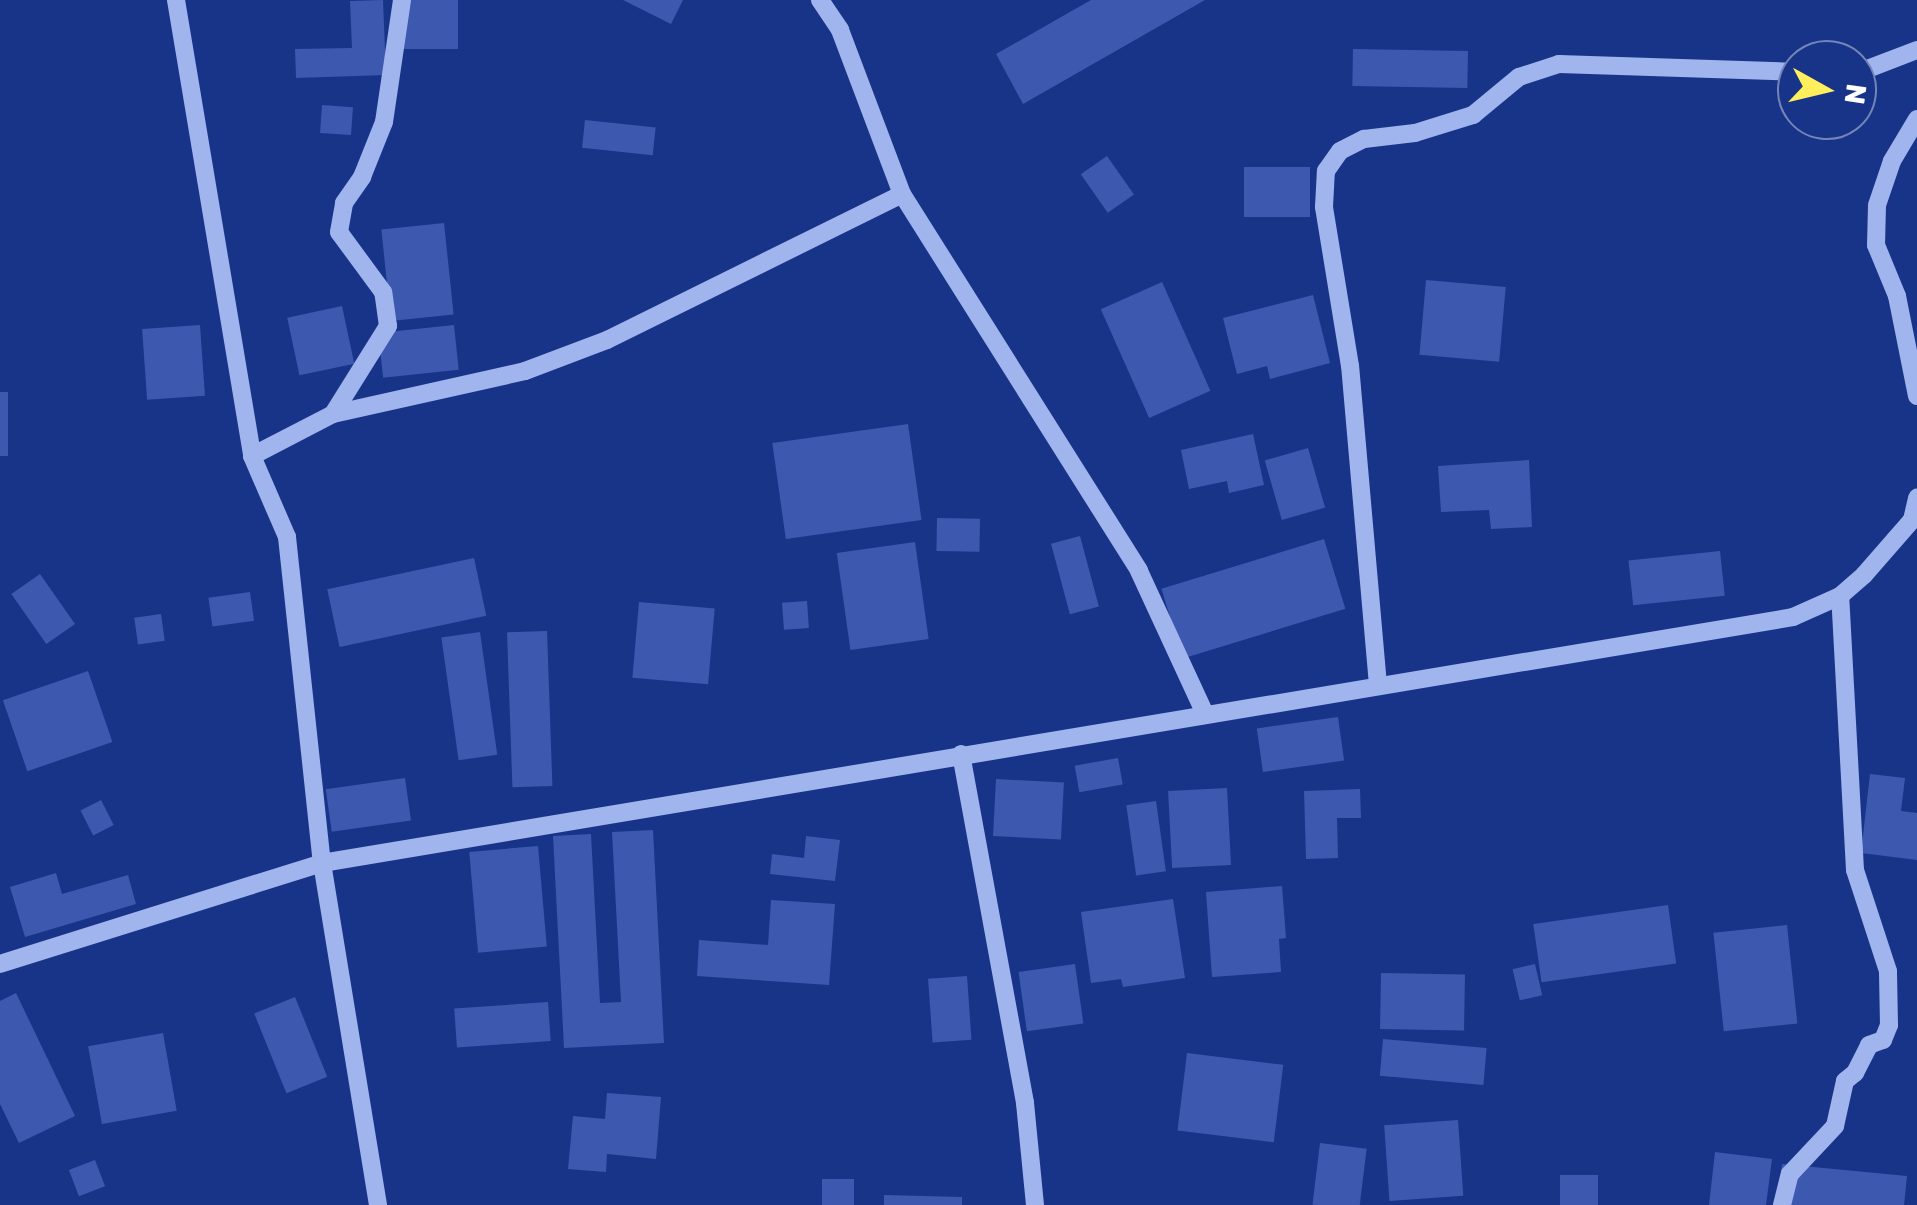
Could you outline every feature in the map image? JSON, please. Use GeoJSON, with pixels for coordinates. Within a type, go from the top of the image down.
{"type":"FeatureCollection","features":[{"type":"Feature","properties":{"kind":"street"},"geometry":{"type":"LineString","coordinates":[[176,0],[252,456],[287,537],[322,863],[378,1205]]}},
{"type":"Feature","properties":{"kind":"street"},"geometry":{"type":"LineString","coordinates":[[333,414],[388,326],[383,292],[339,232],[344,203],[362,177],[384,122],[402,0]]}},
{"type":"Feature","properties":{"kind":"street"},"geometry":{"type":"LineString","coordinates":[[820,0],[840,30],[902,194],[1139,571],[1206,714]]}},
{"type":"Feature","properties":{"kind":"street"},"geometry":{"type":"LineString","coordinates":[[1877,65],[1917,50]]}},
{"type":"Feature","properties":{"kind":"street"},"geometry":{"type":"LineString","coordinates":[[1378,685],[1350,366],[1324,208],[1326,171],[1340,151],[1364,139],[1415,133],[1473,115],[1519,77],[1559,64],[1777,71]]}},
{"type":"Feature","properties":{"kind":"street"},"geometry":{"type":"LineString","coordinates":[[1917,120],[1892,162],[1877,206],[1876,246],[1897,296],[1917,396]]}},
{"type":"Feature","properties":{"kind":"street"},"geometry":{"type":"LineString","coordinates":[[252,456],[333,414],[525,371],[574,352],[902,194]]}},
{"type":"Feature","properties":{"kind":"street"},"geometry":{"type":"LineString","coordinates":[[0,964],[322,863],[1794,617],[1840,596],[1912,520],[1917,498]]}},
{"type":"Feature","properties":{"kind":"street"},"geometry":{"type":"LineString","coordinates":[[1782,1205],[1790,1174],[1835,1126],[1845,1081],[1869,1045],[1883,1040],[1889,1025],[1888,971],[1856,870],[1840,596]]}},
{"type":"Feature","properties":{"kind":"street"},"geometry":{"type":"LineString","coordinates":[[962,754],[1025,1103],[1035,1205]]}},
{"type":"Feature","properties":{"kind":"building"},"geometry":{"type":"Polygon","coordinates":[[[383,0],[386,75],[296,78],[295,49],[352,48],[350,1],[383,0]]]}},
{"type":"Feature","properties":{"kind":"building"},"geometry":{"type":"Polygon","coordinates":[[[394,0],[458,0],[458,49],[394,49],[394,0]]]}},
{"type":"Feature","properties":{"kind":"building"},"geometry":{"type":"Polygon","coordinates":[[[623,0],[683,0],[671,24],[623,0]]]}},
{"type":"Feature","properties":{"kind":"building"},"geometry":{"type":"Polygon","coordinates":[[[1091,0],[1205,0],[1023,104],[996,54],[1091,0]]]}},
{"type":"Feature","properties":{"kind":"building"},"geometry":{"type":"Polygon","coordinates":[[[1353,49],[1468,51],[1467,88],[1352,86],[1353,49]]]}},
{"type":"Feature","properties":{"kind":"building"},"geometry":{"type":"Polygon","coordinates":[[[322,105],[353,107],[351,135],[320,133],[322,105]]]}},
{"type":"Feature","properties":{"kind":"building"},"geometry":{"type":"Polygon","coordinates":[[[585,120],[656,127],[653,155],[582,148],[585,120]]]}},
{"type":"Feature","properties":{"kind":"building"},"geometry":{"type":"Polygon","coordinates":[[[1107,156],[1134,195],[1108,213],[1081,174],[1107,156]]]}},
{"type":"Feature","properties":{"kind":"building"},"geometry":{"type":"Polygon","coordinates":[[[1244,167],[1310,167],[1310,217],[1244,217],[1244,167]]]}},
{"type":"Feature","properties":{"kind":"building"},"geometry":{"type":"Polygon","coordinates":[[[444,223],[454,314],[391,321],[381,230],[444,223]]]}},
{"type":"Feature","properties":{"kind":"building"},"geometry":{"type":"Polygon","coordinates":[[[1426,280],[1506,287],[1499,362],[1419,355],[1426,280]]]}},
{"type":"Feature","properties":{"kind":"building"},"geometry":{"type":"Polygon","coordinates":[[[1162,282],[1210,391],[1149,418],[1101,309],[1162,282]]]}},
{"type":"Feature","properties":{"kind":"building"},"geometry":{"type":"Polygon","coordinates":[[[1313,295],[1330,363],[1270,379],[1267,366],[1237,374],[1223,318],[1313,295]]]}},
{"type":"Feature","properties":{"kind":"building"},"geometry":{"type":"Polygon","coordinates":[[[342,306],[354,364],[299,375],[287,318],[342,306]]]}},
{"type":"Feature","properties":{"kind":"building"},"geometry":{"type":"Polygon","coordinates":[[[200,325],[205,396],[147,400],[142,329],[200,325]]]}},
{"type":"Feature","properties":{"kind":"building"},"geometry":{"type":"Polygon","coordinates":[[[454,325],[459,370],[383,378],[378,333],[454,325]]]}},
{"type":"Feature","properties":{"kind":"building"},"geometry":{"type":"Polygon","coordinates":[[[0,392],[8,392],[8,456],[0,456],[0,392]]]}},
{"type":"Feature","properties":{"kind":"building"},"geometry":{"type":"Polygon","coordinates":[[[908,424],[921,520],[786,539],[772,443],[908,424]]]}},
{"type":"Feature","properties":{"kind":"building"},"geometry":{"type":"Polygon","coordinates":[[[1253,434],[1264,485],[1229,493],[1227,481],[1189,489],[1181,450],[1253,434]]]}},
{"type":"Feature","properties":{"kind":"building"},"geometry":{"type":"Polygon","coordinates":[[[1308,448],[1325,508],[1282,520],[1265,460],[1308,448]]]}},
{"type":"Feature","properties":{"kind":"building"},"geometry":{"type":"Polygon","coordinates":[[[1529,460],[1532,527],[1491,529],[1489,510],[1441,512],[1438,466],[1529,460]]]}},
{"type":"Feature","properties":{"kind":"building"},"geometry":{"type":"Polygon","coordinates":[[[937,518],[980,519],[979,552],[936,551],[937,518]]]}},
{"type":"Feature","properties":{"kind":"building"},"geometry":{"type":"Polygon","coordinates":[[[1080,536],[1099,607],[1070,614],[1051,544],[1080,536]]]}},
{"type":"Feature","properties":{"kind":"building"},"geometry":{"type":"Polygon","coordinates":[[[1324,539],[1345,609],[1183,659],[1161,589],[1324,539]]]}},
{"type":"Feature","properties":{"kind":"building"},"geometry":{"type":"Polygon","coordinates":[[[915,542],[929,639],[850,650],[837,553],[915,542]]]}},
{"type":"Feature","properties":{"kind":"building"},"geometry":{"type":"Polygon","coordinates":[[[1720,551],[1725,596],[1633,605],[1629,561],[1720,551]]]}},
{"type":"Feature","properties":{"kind":"building"},"geometry":{"type":"Polygon","coordinates":[[[474,558],[486,616],[340,647],[327,589],[474,558]]]}},
{"type":"Feature","properties":{"kind":"building"},"geometry":{"type":"Polygon","coordinates":[[[40,574],[75,624],[46,644],[11,594],[40,574]]]}},
{"type":"Feature","properties":{"kind":"building"},"geometry":{"type":"Polygon","coordinates":[[[250,592],[254,621],[212,627],[208,598],[250,592]]]}},
{"type":"Feature","properties":{"kind":"building"},"geometry":{"type":"Polygon","coordinates":[[[807,601],[809,628],[784,630],[782,603],[807,601]]]}},
{"type":"Feature","properties":{"kind":"building"},"geometry":{"type":"Polygon","coordinates":[[[639,602],[715,609],[708,684],[632,678],[639,602]]]}},
{"type":"Feature","properties":{"kind":"building"},"geometry":{"type":"Polygon","coordinates":[[[161,614],[165,641],[138,644],[134,618],[161,614]]]}},
{"type":"Feature","properties":{"kind":"building"},"geometry":{"type":"Polygon","coordinates":[[[547,631],[552,786],[512,787],[507,632],[547,631]]]}},
{"type":"Feature","properties":{"kind":"building"},"geometry":{"type":"Polygon","coordinates":[[[480,632],[497,755],[459,760],[441,637],[480,632]]]}},
{"type":"Feature","properties":{"kind":"building"},"geometry":{"type":"Polygon","coordinates":[[[88,671],[112,742],[27,771],[3,700],[88,671]]]}},
{"type":"Feature","properties":{"kind":"building"},"geometry":{"type":"Polygon","coordinates":[[[1338,717],[1344,761],[1263,772],[1257,728],[1338,717]]]}},
{"type":"Feature","properties":{"kind":"building"},"geometry":{"type":"Polygon","coordinates":[[[1118,758],[1123,785],[1079,792],[1075,766],[1118,758]]]}},
{"type":"Feature","properties":{"kind":"building"},"geometry":{"type":"Polygon","coordinates":[[[1870,774],[1905,778],[1901,811],[1917,813],[1917,860],[1861,853],[1870,774]]]}},
{"type":"Feature","properties":{"kind":"building"},"geometry":{"type":"Polygon","coordinates":[[[405,778],[411,821],[332,832],[326,789],[405,778]]]}},
{"type":"Feature","properties":{"kind":"building"},"geometry":{"type":"Polygon","coordinates":[[[996,779],[1064,783],[1061,839],[993,836],[996,779]]]}},
{"type":"Feature","properties":{"kind":"building"},"geometry":{"type":"Polygon","coordinates":[[[1227,788],[1231,865],[1172,868],[1168,791],[1227,788]]]}},
{"type":"Feature","properties":{"kind":"building"},"geometry":{"type":"Polygon","coordinates":[[[1360,789],[1361,818],[1337,818],[1338,858],[1306,859],[1304,791],[1360,789]]]}},
{"type":"Feature","properties":{"kind":"building"},"geometry":{"type":"Polygon","coordinates":[[[101,800],[114,825],[93,835],[81,810],[101,800]]]}},
{"type":"Feature","properties":{"kind":"building"},"geometry":{"type":"Polygon","coordinates":[[[1156,801],[1166,871],[1136,875],[1126,805],[1156,801]]]}},
{"type":"Feature","properties":{"kind":"building"},"geometry":{"type":"Polygon","coordinates":[[[653,830],[664,1043],[564,1048],[553,836],[591,834],[600,1003],[621,1002],[612,832],[653,830]]]}},
{"type":"Feature","properties":{"kind":"building"},"geometry":{"type":"Polygon","coordinates":[[[806,836],[840,840],[835,881],[770,874],[772,854],[804,858],[806,836]]]}},
{"type":"Feature","properties":{"kind":"building"},"geometry":{"type":"Polygon","coordinates":[[[538,846],[547,947],[478,953],[469,852],[538,846]]]}},
{"type":"Feature","properties":{"kind":"building"},"geometry":{"type":"Polygon","coordinates":[[[56,873],[62,894],[128,875],[136,904],[25,937],[10,887],[56,873]]]}},
{"type":"Feature","properties":{"kind":"building"},"geometry":{"type":"Polygon","coordinates":[[[1282,886],[1286,938],[1279,939],[1281,972],[1212,977],[1206,892],[1282,886]]]}},
{"type":"Feature","properties":{"kind":"building"},"geometry":{"type":"Polygon","coordinates":[[[1173,899],[1185,978],[1123,987],[1121,979],[1091,983],[1081,912],[1173,899]]]}},
{"type":"Feature","properties":{"kind":"building"},"geometry":{"type":"Polygon","coordinates":[[[771,900],[835,904],[829,985],[697,976],[699,940],[768,945],[771,900]]]}},
{"type":"Feature","properties":{"kind":"building"},"geometry":{"type":"Polygon","coordinates":[[[1668,905],[1676,963],[1542,982],[1533,924],[1668,905]]]}},
{"type":"Feature","properties":{"kind":"building"},"geometry":{"type":"Polygon","coordinates":[[[1787,925],[1797,1023],[1724,1031],[1713,933],[1787,925]]]}},
{"type":"Feature","properties":{"kind":"building"},"geometry":{"type":"Polygon","coordinates":[[[1075,964],[1083,1023],[1027,1031],[1019,972],[1075,964]]]}},
{"type":"Feature","properties":{"kind":"building"},"geometry":{"type":"Polygon","coordinates":[[[1535,964],[1542,995],[1520,1000],[1513,969],[1535,964]]]}},
{"type":"Feature","properties":{"kind":"building"},"geometry":{"type":"Polygon","coordinates":[[[1381,973],[1465,974],[1464,1030],[1380,1029],[1381,973]]]}},
{"type":"Feature","properties":{"kind":"building"},"geometry":{"type":"Polygon","coordinates":[[[967,976],[971,1040],[933,1043],[928,979],[967,976]]]}},
{"type":"Feature","properties":{"kind":"building"},"geometry":{"type":"Polygon","coordinates":[[[16,993],[75,1116],[19,1143],[0,1104],[0,1001],[16,993]]]}},
{"type":"Feature","properties":{"kind":"building"},"geometry":{"type":"Polygon","coordinates":[[[295,997],[327,1077],[286,1093],[254,1013],[295,997]]]}},
{"type":"Feature","properties":{"kind":"building"},"geometry":{"type":"Polygon","coordinates":[[[548,1002],[551,1041],[457,1047],[454,1009],[548,1002]]]}},
{"type":"Feature","properties":{"kind":"building"},"geometry":{"type":"Polygon","coordinates":[[[163,1033],[177,1111],[102,1124],[88,1046],[163,1033]]]}},
{"type":"Feature","properties":{"kind":"building"},"geometry":{"type":"Polygon","coordinates":[[[1383,1039],[1487,1048],[1483,1085],[1380,1076],[1383,1039]]]}},
{"type":"Feature","properties":{"kind":"building"},"geometry":{"type":"Polygon","coordinates":[[[1187,1053],[1283,1065],[1274,1142],[1177,1130],[1187,1053]]]}},
{"type":"Feature","properties":{"kind":"building"},"geometry":{"type":"Polygon","coordinates":[[[607,1093],[661,1097],[656,1159],[607,1154],[606,1172],[568,1169],[573,1116],[605,1119],[607,1093]]]}},
{"type":"Feature","properties":{"kind":"building"},"geometry":{"type":"Polygon","coordinates":[[[1458,1120],[1463,1196],[1389,1201],[1384,1125],[1458,1120]]]}},
{"type":"Feature","properties":{"kind":"building"},"geometry":{"type":"Polygon","coordinates":[[[1320,1143],[1367,1149],[1360,1205],[1312,1205],[1320,1143]]]}},
{"type":"Feature","properties":{"kind":"building"},"geometry":{"type":"Polygon","coordinates":[[[1715,1152],[1772,1159],[1766,1205],[1709,1205],[1715,1152]]]}},
{"type":"Feature","properties":{"kind":"building"},"geometry":{"type":"Polygon","coordinates":[[[95,1160],[105,1186],[79,1196],[69,1170],[95,1160]]]}},
{"type":"Feature","properties":{"kind":"building"},"geometry":{"type":"Polygon","coordinates":[[[1782,1164],[1907,1176],[1904,1205],[1778,1205],[1782,1164]]]}},
{"type":"Feature","properties":{"kind":"building"},"geometry":{"type":"Polygon","coordinates":[[[1560,1175],[1598,1175],[1598,1205],[1560,1205],[1560,1175]]]}},
{"type":"Feature","properties":{"kind":"building"},"geometry":{"type":"Polygon","coordinates":[[[822,1179],[854,1179],[854,1205],[822,1205],[822,1179]]]}},
{"type":"Feature","properties":{"kind":"building"},"geometry":{"type":"Polygon","coordinates":[[[884,1195],[962,1197],[962,1205],[884,1205],[884,1195]]]}}]}
